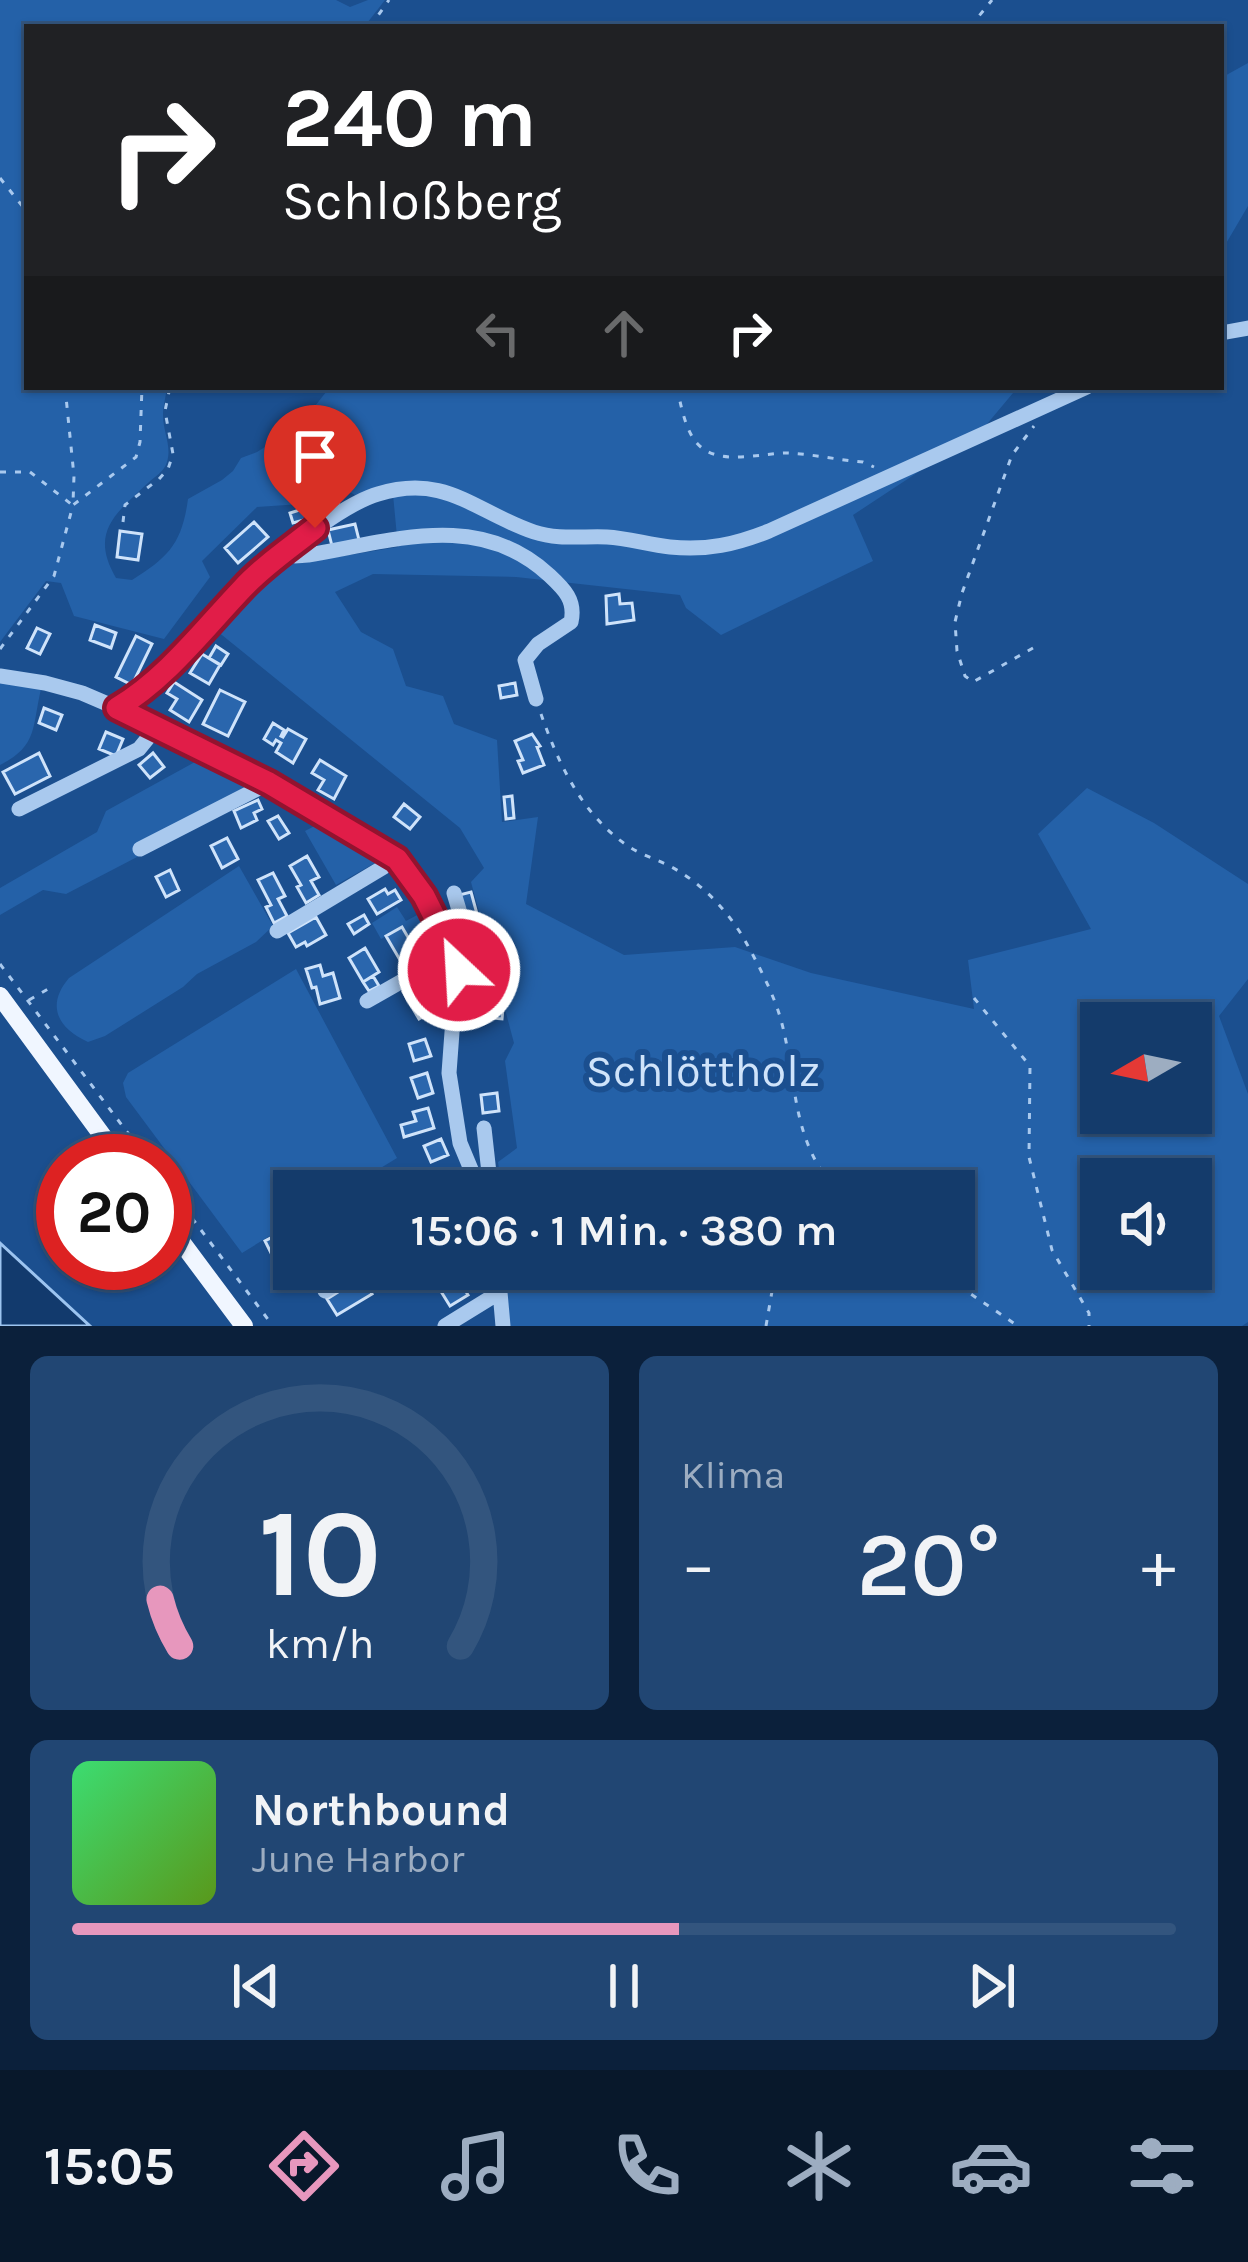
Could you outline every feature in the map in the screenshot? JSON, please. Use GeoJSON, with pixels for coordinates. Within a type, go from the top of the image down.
{"type":"FeatureCollection","features":[{"type":"Feature","properties":{"kind":"main road"},"geometry":{"type":"LineString","coordinates":[[0,996],[101,1134]]}},
{"type":"Feature","properties":{"kind":"main road"},"geometry":{"type":"LineString","coordinates":[[192,1256],[244,1326]]}},
{"type":"Feature","properties":{"kind":"street"},"geometry":{"type":"LineString","coordinates":[[117,708],[144,689],[284,552],[348,507],[376,494],[415,486],[439,490],[543,534],[623,538],[669,547],[726,547],[1080,390]]}},
{"type":"Feature","properties":{"kind":"street"},"geometry":{"type":"LineString","coordinates":[[284,552],[308,555],[439,535],[480,537],[533,560],[567,592],[573,609],[571,622],[538,644],[525,660],[536,699]]}},
{"type":"Feature","properties":{"kind":"street"},"geometry":{"type":"LineString","coordinates":[[0,676],[45,682],[117,708],[269,783],[397,859],[424,896],[448,956],[454,1005],[449,1072],[460,1143],[471,1170]]}},
{"type":"Feature","properties":{"kind":"street"},"geometry":{"type":"LineString","coordinates":[[19,809],[139,749],[156,728]]}},
{"type":"Feature","properties":{"kind":"street"},"geometry":{"type":"LineString","coordinates":[[140,849],[269,783]]}},
{"type":"Feature","properties":{"kind":"street"},"geometry":{"type":"LineString","coordinates":[[277,931],[397,859]]}},
{"type":"Feature","properties":{"kind":"street"},"geometry":{"type":"LineString","coordinates":[[451,973],[464,965],[462,920],[454,893]]}},
{"type":"Feature","properties":{"kind":"street"},"geometry":{"type":"LineString","coordinates":[[367,1001],[448,956]]}},
{"type":"Feature","properties":{"kind":"street"},"geometry":{"type":"LineString","coordinates":[[484,1127],[488,1170]]}},
{"type":"Feature","properties":{"kind":"street"},"geometry":{"type":"LineString","coordinates":[[445,1326],[500,1292],[503,1326]]}},
{"type":"Feature","properties":{"kind":"path"},"geometry":{"type":"LineString","coordinates":[[972,24],[992,0]]}},
{"type":"Feature","properties":{"kind":"path"},"geometry":{"type":"LineString","coordinates":[[0,178],[24,208]]}},
{"type":"Feature","properties":{"kind":"path"},"geometry":{"type":"LineString","coordinates":[[0,649],[54,576],[73,505],[65,390]]}},
{"type":"Feature","properties":{"kind":"path"},"geometry":{"type":"LineString","coordinates":[[73,505],[136,457],[142,390]]}},
{"type":"Feature","properties":{"kind":"path"},"geometry":{"type":"LineString","coordinates":[[122,521],[125,505],[168,469],[173,454],[165,411],[169,390]]}},
{"type":"Feature","properties":{"kind":"path"},"geometry":{"type":"LineString","coordinates":[[678,390],[689,431],[708,452],[737,456],[788,453],[863,463],[883,477]]}},
{"type":"Feature","properties":{"kind":"path"},"geometry":{"type":"LineString","coordinates":[[1034,648],[973,682],[965,676],[957,651],[955,622],[1012,455],[1054,402]]}},
{"type":"Feature","properties":{"kind":"path"},"geometry":{"type":"LineString","coordinates":[[0,472],[30,472],[73,505]]}},
{"type":"Feature","properties":{"kind":"path"},"geometry":{"type":"LineString","coordinates":[[536,699],[552,746],[576,793],[602,823],[627,846],[677,869],[702,887],[742,935],[781,1018],[797,1108],[810,1153],[822,1170]]}},
{"type":"Feature","properties":{"kind":"path"},"geometry":{"type":"LineString","coordinates":[[0,964],[129,1134]]}},
{"type":"Feature","properties":{"kind":"path"},"geometry":{"type":"LineString","coordinates":[[28,1001],[48,989]]}},
{"type":"Feature","properties":{"kind":"path"},"geometry":{"type":"LineString","coordinates":[[974,998],[1030,1066],[1029,1157],[1052,1250],[1089,1313],[1089,1326]]}},
{"type":"Feature","properties":{"kind":"path"},"geometry":{"type":"LineString","coordinates":[[192,1218],[274,1326]]}},
{"type":"Feature","properties":{"kind":"path"},"geometry":{"type":"LineString","coordinates":[[766,1326],[773,1290]]}},
{"type":"Feature","properties":{"kind":"path"},"geometry":{"type":"LineString","coordinates":[[965,1290],[1018,1326]]}},
{"type":"Feature","properties":{"kind":"green space","name":"Schlöttholz"},"geometry":{"type":"Polygon","coordinates":[[[0,0],[336,0],[350,7],[385,0],[366,24],[24,24],[24,390],[167,390],[166,465],[117,514],[106,536],[108,562],[116,578],[132,580],[156,564],[177,538],[188,499],[222,480],[241,458],[300,425],[328,390],[1015,390],[982,430],[853,515],[873,561],[721,635],[686,608],[680,595],[516,577],[373,574],[335,592],[361,632],[393,649],[406,686],[443,696],[454,724],[497,740],[502,822],[538,817],[526,904],[624,955],[735,947],[811,973],[974,1009],[968,960],[1091,929],[1038,834],[1087,788],[1154,823],[1248,884],[1248,979],[1219,1016],[1248,1094],[1248,1322],[1242,1326],[509,1326],[508,1290],[975,1290],[975,1170],[499,1170],[498,1162],[517,1148],[505,1061],[514,1043],[471,882],[484,868],[460,828],[217,631],[244,596],[282,566],[398,547],[392,484],[355,495],[337,485],[301,504],[257,507],[202,561],[210,577],[164,639],[74,616],[61,583],[46,581],[0,642],[0,0]]]}},
{"type":"Feature","properties":{"kind":"green space"},"geometry":{"type":"Polygon","coordinates":[[[1248,63],[1248,206],[1224,247],[1224,76],[1248,63]]]}},
{"type":"Feature","properties":{"kind":"green space"},"geometry":{"type":"Polygon","coordinates":[[[0,681],[41,689],[27,743],[0,765],[0,681]]]}},
{"type":"Feature","properties":{"kind":"green space"},"geometry":{"type":"Polygon","coordinates":[[[204,757],[256,783],[134,851],[139,856],[66,894],[43,890],[0,915],[0,888],[97,832],[106,811],[204,757]]]}},
{"type":"Feature","properties":{"kind":"green space"},"geometry":{"type":"Polygon","coordinates":[[[324,821],[377,855],[375,863],[336,885],[305,831],[324,821]]]}},
{"type":"Feature","properties":{"kind":"green space"},"geometry":{"type":"Polygon","coordinates":[[[239,866],[273,926],[256,942],[197,974],[105,1036],[88,1042],[62,1023],[58,997],[69,978],[239,866]]]}},
{"type":"Feature","properties":{"kind":"green space"},"geometry":{"type":"Polygon","coordinates":[[[397,907],[406,921],[421,913],[435,956],[417,967],[410,955],[416,950],[401,928],[381,939],[372,923],[397,907]]]}},
{"type":"Feature","properties":{"kind":"green space"},"geometry":{"type":"Polygon","coordinates":[[[296,969],[397,1158],[377,1170],[273,1170],[273,1234],[242,1253],[192,1186],[192,1134],[154,1134],[126,1097],[123,1083],[128,1073],[296,969]]]}},
{"type":"Feature","properties":{"kind":"shaded area"},"geometry":{"type":"Polygon","coordinates":[[[0,1243],[36,1276],[36,1290],[51,1290],[90,1326],[0,1326],[0,1243]]]}},
{"type":"Feature","properties":{"kind":"building"},"geometry":{"type":"Polygon","coordinates":[[[329,490],[338,503],[329,510],[319,496],[329,490]]]}},
{"type":"Feature","properties":{"kind":"building"},"geometry":{"type":"Polygon","coordinates":[[[309,507],[311,518],[293,523],[290,513],[309,507]]]}},
{"type":"Feature","properties":{"kind":"building"},"geometry":{"type":"Polygon","coordinates":[[[254,522],[268,537],[238,563],[225,548],[254,522]]]}},
{"type":"Feature","properties":{"kind":"building"},"geometry":{"type":"Polygon","coordinates":[[[355,524],[359,540],[332,546],[328,530],[355,524]]]}},
{"type":"Feature","properties":{"kind":"building"},"geometry":{"type":"Polygon","coordinates":[[[120,531],[142,534],[138,560],[117,557],[120,531]]]}},
{"type":"Feature","properties":{"kind":"building"},"geometry":{"type":"Polygon","coordinates":[[[619,594],[620,604],[632,603],[634,620],[607,624],[606,596],[619,594]]]}},
{"type":"Feature","properties":{"kind":"building"},"geometry":{"type":"Polygon","coordinates":[[[95,625],[116,633],[111,648],[90,640],[95,625]]]}},
{"type":"Feature","properties":{"kind":"building"},"geometry":{"type":"Polygon","coordinates":[[[37,628],[50,634],[40,654],[27,648],[37,628]]]}},
{"type":"Feature","properties":{"kind":"building"},"geometry":{"type":"Polygon","coordinates":[[[136,636],[152,644],[132,685],[116,677],[136,636]]]}},
{"type":"Feature","properties":{"kind":"building"},"geometry":{"type":"Polygon","coordinates":[[[216,646],[228,654],[221,665],[209,658],[216,646]]]}},
{"type":"Feature","properties":{"kind":"building"},"geometry":{"type":"Polygon","coordinates":[[[202,654],[220,665],[209,684],[190,673],[202,654]]]}},
{"type":"Feature","properties":{"kind":"building"},"geometry":{"type":"Polygon","coordinates":[[[174,682],[202,700],[189,722],[170,710],[177,699],[167,693],[174,682]]]}},
{"type":"Feature","properties":{"kind":"building"},"geometry":{"type":"Polygon","coordinates":[[[515,683],[517,695],[501,698],[499,686],[515,683]]]}},
{"type":"Feature","properties":{"kind":"building"},"geometry":{"type":"Polygon","coordinates":[[[220,690],[245,702],[228,736],[203,724],[220,690]]]}},
{"type":"Feature","properties":{"kind":"building"},"geometry":{"type":"Polygon","coordinates":[[[44,708],[62,715],[56,730],[39,723],[44,708]]]}},
{"type":"Feature","properties":{"kind":"building"},"geometry":{"type":"Polygon","coordinates":[[[273,723],[284,730],[283,737],[288,729],[306,739],[293,763],[276,752],[281,743],[276,740],[273,745],[264,739],[273,723]]]}},
{"type":"Feature","properties":{"kind":"building"},"geometry":{"type":"Polygon","coordinates":[[[106,732],[123,739],[116,756],[99,749],[106,732]]]}},
{"type":"Feature","properties":{"kind":"building"},"geometry":{"type":"Polygon","coordinates":[[[532,734],[544,765],[523,773],[515,741],[532,734]]]}},
{"type":"Feature","properties":{"kind":"building"},"geometry":{"type":"Polygon","coordinates":[[[39,753],[50,776],[15,794],[3,772],[39,753]]]}},
{"type":"Feature","properties":{"kind":"building"},"geometry":{"type":"Polygon","coordinates":[[[153,753],[164,767],[150,778],[139,765],[153,753]]]}},
{"type":"Feature","properties":{"kind":"building"},"geometry":{"type":"Polygon","coordinates":[[[320,760],[346,776],[334,799],[318,790],[324,780],[312,773],[320,760]]]}},
{"type":"Feature","properties":{"kind":"building"},"geometry":{"type":"Polygon","coordinates":[[[512,796],[514,818],[506,819],[504,797],[512,796]]]}},
{"type":"Feature","properties":{"kind":"building"},"geometry":{"type":"Polygon","coordinates":[[[258,800],[262,809],[254,813],[257,820],[241,828],[234,811],[258,800]]]}},
{"type":"Feature","properties":{"kind":"building"},"geometry":{"type":"Polygon","coordinates":[[[404,804],[420,817],[410,829],[394,817],[404,804]]]}},
{"type":"Feature","properties":{"kind":"building"},"geometry":{"type":"Polygon","coordinates":[[[278,816],[289,833],[279,839],[268,821],[278,816]]]}},
{"type":"Feature","properties":{"kind":"building"},"geometry":{"type":"Polygon","coordinates":[[[227,838],[238,859],[222,868],[211,846],[227,838]]]}},
{"type":"Feature","properties":{"kind":"building"},"geometry":{"type":"Polygon","coordinates":[[[307,856],[319,877],[311,881],[319,895],[306,903],[290,866],[307,856]]]}},
{"type":"Feature","properties":{"kind":"building"},"geometry":{"type":"Polygon","coordinates":[[[170,870],[179,890],[166,897],[156,877],[170,870]]]}},
{"type":"Feature","properties":{"kind":"building"},"geometry":{"type":"Polygon","coordinates":[[[273,873],[285,896],[278,899],[287,916],[274,923],[258,880],[273,873]]]}},
{"type":"Feature","properties":{"kind":"building"},"geometry":{"type":"Polygon","coordinates":[[[385,889],[388,894],[395,890],[401,900],[377,914],[368,899],[385,889]]]}},
{"type":"Feature","properties":{"kind":"building"},"geometry":{"type":"Polygon","coordinates":[[[471,892],[477,914],[464,917],[459,895],[471,892]]]}},
{"type":"Feature","properties":{"kind":"building"},"geometry":{"type":"Polygon","coordinates":[[[364,915],[369,924],[354,934],[348,924],[364,915]]]}},
{"type":"Feature","properties":{"kind":"building"},"geometry":{"type":"Polygon","coordinates":[[[316,917],[326,935],[296,947],[288,933],[316,917]]]}},
{"type":"Feature","properties":{"kind":"building"},"geometry":{"type":"Polygon","coordinates":[[[402,927],[416,951],[400,960],[386,936],[402,927]]]}},
{"type":"Feature","properties":{"kind":"building"},"geometry":{"type":"Polygon","coordinates":[[[365,948],[379,972],[363,982],[349,958],[365,948]]]}},
{"type":"Feature","properties":{"kind":"building"},"geometry":{"type":"Polygon","coordinates":[[[320,965],[323,976],[333,973],[340,998],[320,1004],[306,969],[320,965]]]}},
{"type":"Feature","properties":{"kind":"building"},"geometry":{"type":"Polygon","coordinates":[[[373,976],[379,986],[369,991],[363,982],[373,976]]]}},
{"type":"Feature","properties":{"kind":"building"},"geometry":{"type":"Polygon","coordinates":[[[419,982],[436,1009],[419,1019],[403,992],[419,982]]]}},
{"type":"Feature","properties":{"kind":"building"},"geometry":{"type":"Polygon","coordinates":[[[468,1004],[503,1008],[502,1019],[467,1016],[468,1004]]]}},
{"type":"Feature","properties":{"kind":"building"},"geometry":{"type":"Polygon","coordinates":[[[425,1039],[431,1056],[414,1061],[409,1044],[425,1039]]]}},
{"type":"Feature","properties":{"kind":"building"},"geometry":{"type":"Polygon","coordinates":[[[427,1073],[433,1093],[418,1098],[411,1078],[427,1073]]]}},
{"type":"Feature","properties":{"kind":"building"},"geometry":{"type":"Polygon","coordinates":[[[497,1093],[499,1111],[483,1113],[481,1095],[497,1093]]]}},
{"type":"Feature","properties":{"kind":"building"},"geometry":{"type":"Polygon","coordinates":[[[428,1108],[434,1128],[404,1137],[401,1125],[416,1121],[413,1112],[428,1108]]]}},
{"type":"Feature","properties":{"kind":"building"},"geometry":{"type":"Polygon","coordinates":[[[441,1139],[448,1155],[431,1162],[424,1146],[441,1139]]]}},
{"type":"Feature","properties":{"kind":"building"},"geometry":{"type":"Polygon","coordinates":[[[341,1290],[370,1290],[372,1294],[337,1315],[327,1299],[341,1290]]]}},
{"type":"Feature","properties":{"kind":"building"},"geometry":{"type":"Polygon","coordinates":[[[440,1290],[465,1290],[468,1295],[450,1306],[440,1290]]]}},
{"type":"Feature","properties":{"kind":"route"},"geometry":{"type":"LineString","coordinates":[[315,528],[246,585],[171,664],[117,708],[269,783],[397,859],[436,920],[451,973],[459,970]]}}]}
